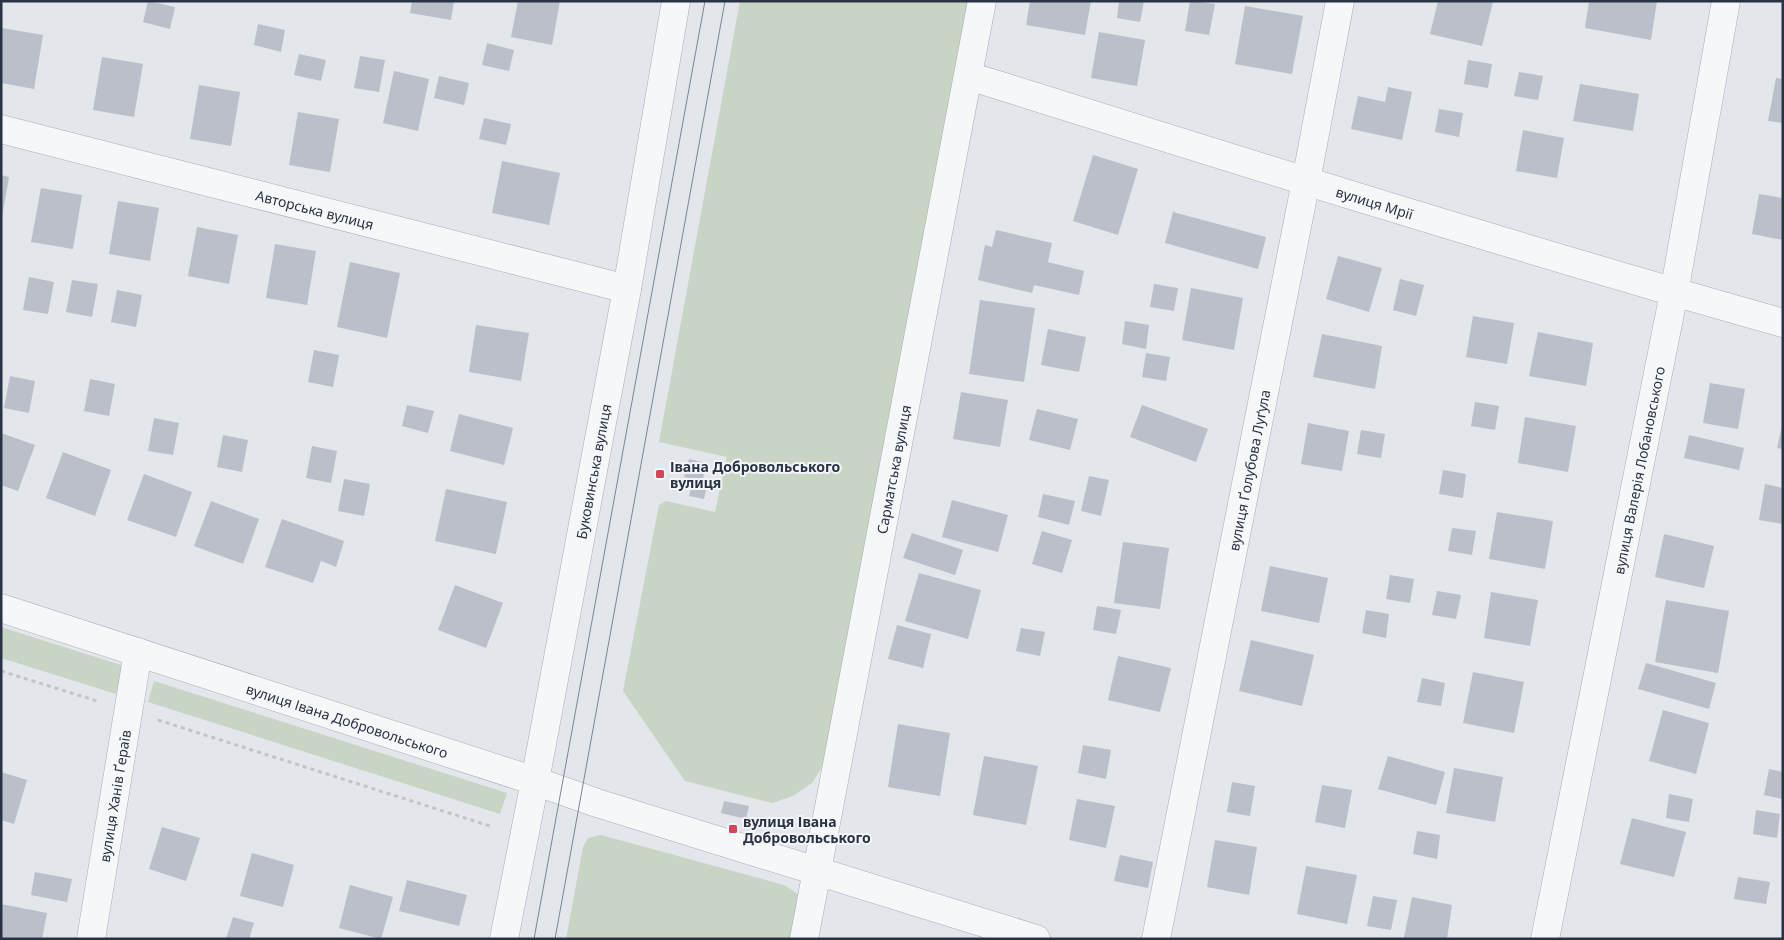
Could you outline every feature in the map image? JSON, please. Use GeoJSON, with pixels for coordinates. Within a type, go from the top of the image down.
{"type":"FeatureCollection","features":[{"type":"Feature","properties":{"kind":"street","name":"Буковинська вулиця"},"geometry":{"type":"LineString","coordinates":[[504,939],[627,289],[676,1]]}},
{"type":"Feature","properties":{"kind":"street","name":"Сарматська вулиця"},"geometry":{"type":"LineString","coordinates":[[804,939],[982,1]]}},
{"type":"Feature","properties":{"kind":"street","name":"вулиця Ґолубова Луґула"},"geometry":{"type":"LineString","coordinates":[[1156,939],[1340,1]]}},
{"type":"Feature","properties":{"kind":"street","name":"вулиця Валерія Лобановського"},"geometry":{"type":"LineString","coordinates":[[1545,939],[1674,293],[1726,1]]}},
{"type":"Feature","properties":{"kind":"street","name":"вулиця Мрії"},"geometry":{"type":"LineString","coordinates":[[969,76],[1674,293],[1783,323]]}},
{"type":"Feature","properties":{"kind":"street","name":"Авторська вулиця"},"geometry":{"type":"LineString","coordinates":[[1,129],[627,289]]}},
{"type":"Feature","properties":{"kind":"street","name":"вулиця Івана Добровольського"},"geometry":{"type":"LineString","coordinates":[[1,608],[597,803],[1036,939]]}},
{"type":"Feature","properties":{"kind":"street","name":"вулиця Ханів Ґераїв"},"geometry":{"type":"LineString","coordinates":[[90,939],[138,652]]}},
{"type":"Feature","properties":{"kind":"path"},"geometry":{"type":"LineString","coordinates":[[1,671],[524,837]]}},
{"type":"Feature","properties":{"kind":"green space"},"geometry":{"type":"Polygon","coordinates":[[[740,1],[968,1],[824,764],[812,783],[793,796],[772,803],[685,781],[623,691],[659,505],[666,501],[715,512],[727,457],[659,442],[740,1]]]}},
{"type":"Feature","properties":{"kind":"green space"},"geometry":{"type":"Polygon","coordinates":[[[1,627],[124,666],[116,694],[1,658],[1,627]]]}},
{"type":"Feature","properties":{"kind":"green space"},"geometry":{"type":"Polygon","coordinates":[[[154,681],[507,793],[500,814],[148,702],[154,681]]]}},
{"type":"Feature","properties":{"kind":"green space"},"geometry":{"type":"Polygon","coordinates":[[[601,835],[784,885],[798,894],[801,908],[794,939],[566,939],[583,847],[588,838],[601,835]]]}},
{"type":"Feature","properties":{"kind":"building"},"geometry":{"type":"Polygon","coordinates":[[[148,1],[175,7],[170,29],[143,22],[148,1]]]}},
{"type":"Feature","properties":{"kind":"building"},"geometry":{"type":"Polygon","coordinates":[[[412,1],[454,1],[451,20],[410,13],[412,1]]]}},
{"type":"Feature","properties":{"kind":"building"},"geometry":{"type":"Polygon","coordinates":[[[518,1],[560,1],[552,45],[511,37],[518,1]]]}},
{"type":"Feature","properties":{"kind":"building"},"geometry":{"type":"Polygon","coordinates":[[[1030,1],[1091,1],[1085,35],[1026,25],[1030,1]]]}},
{"type":"Feature","properties":{"kind":"building"},"geometry":{"type":"Polygon","coordinates":[[[1119,1],[1144,1],[1140,22],[1117,18],[1119,1]]]}},
{"type":"Feature","properties":{"kind":"building"},"geometry":{"type":"Polygon","coordinates":[[[1190,1],[1215,4],[1209,35],[1185,31],[1190,1]]]}},
{"type":"Feature","properties":{"kind":"building"},"geometry":{"type":"Polygon","coordinates":[[[1438,1],[1493,2],[1482,46],[1430,34],[1438,1]]]}},
{"type":"Feature","properties":{"kind":"building"},"geometry":{"type":"Polygon","coordinates":[[[1589,1],[1657,1],[1651,40],[1585,28],[1589,1]]]}},
{"type":"Feature","properties":{"kind":"building"},"geometry":{"type":"Polygon","coordinates":[[[1245,6],[1303,16],[1292,74],[1235,64],[1245,6]]]}},
{"type":"Feature","properties":{"kind":"building"},"geometry":{"type":"Polygon","coordinates":[[[258,24],[285,30],[281,52],[254,45],[258,24]]]}},
{"type":"Feature","properties":{"kind":"building"},"geometry":{"type":"Polygon","coordinates":[[[2,28],[43,35],[34,89],[1,83],[2,28]]]}},
{"type":"Feature","properties":{"kind":"building"},"geometry":{"type":"Polygon","coordinates":[[[1099,32],[1145,40],[1137,86],[1091,78],[1099,32]]]}},
{"type":"Feature","properties":{"kind":"building"},"geometry":{"type":"Polygon","coordinates":[[[487,43],[514,50],[509,71],[482,65],[487,43]]]}},
{"type":"Feature","properties":{"kind":"building"},"geometry":{"type":"Polygon","coordinates":[[[299,54],[326,60],[321,81],[294,75],[299,54]]]}},
{"type":"Feature","properties":{"kind":"building"},"geometry":{"type":"Polygon","coordinates":[[[360,56],[385,60],[379,92],[354,88],[360,56]]]}},
{"type":"Feature","properties":{"kind":"building"},"geometry":{"type":"Polygon","coordinates":[[[102,57],[143,64],[134,117],[93,110],[102,57]]]}},
{"type":"Feature","properties":{"kind":"building"},"geometry":{"type":"Polygon","coordinates":[[[1468,60],[1492,64],[1488,88],[1464,84],[1468,60]]]}},
{"type":"Feature","properties":{"kind":"building"},"geometry":{"type":"Polygon","coordinates":[[[394,71],[429,79],[418,131],[383,123],[394,71]]]}},
{"type":"Feature","properties":{"kind":"building"},"geometry":{"type":"Polygon","coordinates":[[[1519,72],[1543,76],[1538,100],[1514,96],[1519,72]]]}},
{"type":"Feature","properties":{"kind":"building"},"geometry":{"type":"Polygon","coordinates":[[[439,76],[469,83],[464,105],[434,98],[439,76]]]}},
{"type":"Feature","properties":{"kind":"building"},"geometry":{"type":"Polygon","coordinates":[[[1776,78],[1783,79],[1783,123],[1768,121],[1776,78]]]}},
{"type":"Feature","properties":{"kind":"building"},"geometry":{"type":"Polygon","coordinates":[[[1580,84],[1639,94],[1633,131],[1573,121],[1580,84]]]}},
{"type":"Feature","properties":{"kind":"building"},"geometry":{"type":"Polygon","coordinates":[[[199,85],[240,92],[231,146],[190,139],[199,85]]]}},
{"type":"Feature","properties":{"kind":"building"},"geometry":{"type":"Polygon","coordinates":[[[1388,87],[1412,92],[1402,140],[1351,129],[1358,96],[1385,102],[1388,87]]]}},
{"type":"Feature","properties":{"kind":"building"},"geometry":{"type":"Polygon","coordinates":[[[1439,109],[1463,113],[1459,137],[1435,132],[1439,109]]]}},
{"type":"Feature","properties":{"kind":"building"},"geometry":{"type":"Polygon","coordinates":[[[298,112],[339,119],[330,172],[289,165],[298,112]]]}},
{"type":"Feature","properties":{"kind":"building"},"geometry":{"type":"Polygon","coordinates":[[[484,118],[511,124],[506,145],[479,139],[484,118]]]}},
{"type":"Feature","properties":{"kind":"building"},"geometry":{"type":"Polygon","coordinates":[[[1523,130],[1564,138],[1557,178],[1516,171],[1523,130]]]}},
{"type":"Feature","properties":{"kind":"building"},"geometry":{"type":"Polygon","coordinates":[[[1093,155],[1138,169],[1118,235],[1073,221],[1093,155]]]}},
{"type":"Feature","properties":{"kind":"building"},"geometry":{"type":"Polygon","coordinates":[[[502,161],[560,173],[549,225],[492,213],[502,161]]]}},
{"type":"Feature","properties":{"kind":"building"},"geometry":{"type":"Polygon","coordinates":[[[1,175],[9,177],[2,217],[1,217],[1,175]]]}},
{"type":"Feature","properties":{"kind":"building"},"geometry":{"type":"Polygon","coordinates":[[[41,188],[82,195],[73,249],[31,242],[41,188]]]}},
{"type":"Feature","properties":{"kind":"building"},"geometry":{"type":"Polygon","coordinates":[[[1759,194],[1783,198],[1783,240],[1752,234],[1759,194]]]}},
{"type":"Feature","properties":{"kind":"building"},"geometry":{"type":"Polygon","coordinates":[[[118,201],[159,208],[150,261],[109,254],[118,201]]]}},
{"type":"Feature","properties":{"kind":"building"},"geometry":{"type":"Polygon","coordinates":[[[1173,212],[1266,237],[1258,269],[1165,243],[1173,212]]]}},
{"type":"Feature","properties":{"kind":"building"},"geometry":{"type":"Polygon","coordinates":[[[197,227],[238,235],[229,284],[188,276],[197,227]]]}},
{"type":"Feature","properties":{"kind":"building"},"geometry":{"type":"Polygon","coordinates":[[[996,230],[1052,243],[1048,262],[1084,271],[1079,295],[1034,285],[1032,293],[978,280],[985,245],[992,247],[996,230]]]}},
{"type":"Feature","properties":{"kind":"building"},"geometry":{"type":"Polygon","coordinates":[[[275,244],[316,251],[307,305],[266,298],[275,244]]]}},
{"type":"Feature","properties":{"kind":"building"},"geometry":{"type":"Polygon","coordinates":[[[1338,256],[1382,268],[1369,312],[1326,299],[1338,256]]]}},
{"type":"Feature","properties":{"kind":"building"},"geometry":{"type":"Polygon","coordinates":[[[350,262],[400,273],[387,338],[337,327],[350,262]]]}},
{"type":"Feature","properties":{"kind":"building"},"geometry":{"type":"Polygon","coordinates":[[[29,277],[54,282],[48,314],[23,310],[29,277]]]}},
{"type":"Feature","properties":{"kind":"building"},"geometry":{"type":"Polygon","coordinates":[[[1400,279],[1424,285],[1416,316],[1393,310],[1400,279]]]}},
{"type":"Feature","properties":{"kind":"building"},"geometry":{"type":"Polygon","coordinates":[[[72,280],[98,284],[92,317],[66,312],[72,280]]]}},
{"type":"Feature","properties":{"kind":"building"},"geometry":{"type":"Polygon","coordinates":[[[1154,284],[1178,288],[1174,311],[1150,307],[1154,284]]]}},
{"type":"Feature","properties":{"kind":"building"},"geometry":{"type":"Polygon","coordinates":[[[1191,288],[1243,298],[1234,350],[1182,340],[1191,288]]]}},
{"type":"Feature","properties":{"kind":"building"},"geometry":{"type":"Polygon","coordinates":[[[117,290],[142,295],[136,327],[111,322],[117,290]]]}},
{"type":"Feature","properties":{"kind":"building"},"geometry":{"type":"Polygon","coordinates":[[[980,300],[1035,308],[1024,382],[969,374],[980,300]]]}},
{"type":"Feature","properties":{"kind":"building"},"geometry":{"type":"Polygon","coordinates":[[[1473,316],[1514,323],[1507,364],[1466,357],[1473,316]]]}},
{"type":"Feature","properties":{"kind":"building"},"geometry":{"type":"Polygon","coordinates":[[[1125,321],[1149,325],[1146,349],[1122,344],[1125,321]]]}},
{"type":"Feature","properties":{"kind":"building"},"geometry":{"type":"Polygon","coordinates":[[[476,325],[529,333],[521,381],[469,372],[476,325]]]}},
{"type":"Feature","properties":{"kind":"building"},"geometry":{"type":"Polygon","coordinates":[[[1048,329],[1086,337],[1079,372],[1041,365],[1048,329]]]}},
{"type":"Feature","properties":{"kind":"building"},"geometry":{"type":"Polygon","coordinates":[[[1538,332],[1593,343],[1586,386],[1529,376],[1538,332]]]}},
{"type":"Feature","properties":{"kind":"building"},"geometry":{"type":"Polygon","coordinates":[[[1322,334],[1382,346],[1375,389],[1313,377],[1322,334]]]}},
{"type":"Feature","properties":{"kind":"building"},"geometry":{"type":"Polygon","coordinates":[[[314,350],[339,355],[333,387],[308,382],[314,350]]]}},
{"type":"Feature","properties":{"kind":"building"},"geometry":{"type":"Polygon","coordinates":[[[1146,353],[1170,357],[1166,381],[1142,377],[1146,353]]]}},
{"type":"Feature","properties":{"kind":"building"},"geometry":{"type":"Polygon","coordinates":[[[10,376],[35,381],[29,413],[4,408],[10,376]]]}},
{"type":"Feature","properties":{"kind":"building"},"geometry":{"type":"Polygon","coordinates":[[[90,379],[115,384],[109,416],[84,411],[90,379]]]}},
{"type":"Feature","properties":{"kind":"building"},"geometry":{"type":"Polygon","coordinates":[[[1710,383],[1745,389],[1738,429],[1703,423],[1710,383]]]}},
{"type":"Feature","properties":{"kind":"building"},"geometry":{"type":"Polygon","coordinates":[[[961,392],[1008,400],[1000,447],[953,439],[961,392]]]}},
{"type":"Feature","properties":{"kind":"building"},"geometry":{"type":"Polygon","coordinates":[[[1475,402],[1499,406],[1495,430],[1471,426],[1475,402]]]}},
{"type":"Feature","properties":{"kind":"building"},"geometry":{"type":"Polygon","coordinates":[[[407,405],[434,411],[428,433],[402,426],[407,405]]]}},
{"type":"Feature","properties":{"kind":"building"},"geometry":{"type":"Polygon","coordinates":[[[1142,405],[1208,429],[1196,462],[1130,437],[1142,405]]]}},
{"type":"Feature","properties":{"kind":"building"},"geometry":{"type":"Polygon","coordinates":[[[1037,409],[1078,419],[1070,450],[1029,440],[1037,409]]]}},
{"type":"Feature","properties":{"kind":"building"},"geometry":{"type":"Polygon","coordinates":[[[459,414],[513,428],[504,465],[450,451],[459,414]]]}},
{"type":"Feature","properties":{"kind":"building"},"geometry":{"type":"Polygon","coordinates":[[[1525,417],[1576,426],[1568,472],[1518,463],[1525,417]]]}},
{"type":"Feature","properties":{"kind":"building"},"geometry":{"type":"Polygon","coordinates":[[[154,418],[179,423],[173,455],[148,451],[154,418]]]}},
{"type":"Feature","properties":{"kind":"building"},"geometry":{"type":"Polygon","coordinates":[[[1308,423],[1349,431],[1342,471],[1301,464],[1308,423]]]}},
{"type":"Feature","properties":{"kind":"building"},"geometry":{"type":"Polygon","coordinates":[[[1783,426],[1783,449],[1777,448],[1783,426]]]}},
{"type":"Feature","properties":{"kind":"building"},"geometry":{"type":"Polygon","coordinates":[[[1361,430],[1385,434],[1381,458],[1357,454],[1361,430]]]}},
{"type":"Feature","properties":{"kind":"building"},"geometry":{"type":"Polygon","coordinates":[[[1,433],[35,445],[18,491],[1,485],[1,433]]]}},
{"type":"Feature","properties":{"kind":"building"},"geometry":{"type":"Polygon","coordinates":[[[223,435],[248,440],[242,472],[217,467],[223,435]]]}},
{"type":"Feature","properties":{"kind":"building"},"geometry":{"type":"Polygon","coordinates":[[[1689,435],[1744,448],[1739,470],[1684,458],[1689,435]]]}},
{"type":"Feature","properties":{"kind":"building"},"geometry":{"type":"Polygon","coordinates":[[[312,446],[337,451],[331,483],[306,478],[312,446]]]}},
{"type":"Feature","properties":{"kind":"building"},"geometry":{"type":"Polygon","coordinates":[[[63,452],[111,470],[95,516],[46,498],[63,452]]]}},
{"type":"Feature","properties":{"kind":"building"},"geometry":{"type":"Polygon","coordinates":[[[689,459],[706,463],[703,479],[708,481],[704,499],[689,496],[693,479],[684,477],[689,459]]]}},
{"type":"Feature","properties":{"kind":"building"},"geometry":{"type":"Polygon","coordinates":[[[1443,470],[1466,474],[1463,498],[1439,494],[1443,470]]]}},
{"type":"Feature","properties":{"kind":"building"},"geometry":{"type":"Polygon","coordinates":[[[144,474],[192,492],[176,537],[127,520],[144,474]]]}},
{"type":"Feature","properties":{"kind":"building"},"geometry":{"type":"Polygon","coordinates":[[[1089,476],[1109,480],[1101,516],[1081,511],[1089,476]]]}},
{"type":"Feature","properties":{"kind":"building"},"geometry":{"type":"Polygon","coordinates":[[[344,479],[370,484],[364,516],[338,511],[344,479]]]}},
{"type":"Feature","properties":{"kind":"building"},"geometry":{"type":"Polygon","coordinates":[[[1765,484],[1783,488],[1783,524],[1759,520],[1765,484]]]}},
{"type":"Feature","properties":{"kind":"building"},"geometry":{"type":"Polygon","coordinates":[[[446,489],[507,502],[496,554],[435,541],[446,489]]]}},
{"type":"Feature","properties":{"kind":"building"},"geometry":{"type":"Polygon","coordinates":[[[1043,494],[1075,501],[1069,525],[1038,517],[1043,494]]]}},
{"type":"Feature","properties":{"kind":"building"},"geometry":{"type":"Polygon","coordinates":[[[952,500],[1008,515],[998,552],[942,537],[952,500]]]}},
{"type":"Feature","properties":{"kind":"building"},"geometry":{"type":"Polygon","coordinates":[[[211,501],[259,519],[243,564],[194,546],[211,501]]]}},
{"type":"Feature","properties":{"kind":"building"},"geometry":{"type":"Polygon","coordinates":[[[1497,512],[1553,521],[1545,569],[1489,559],[1497,512]]]}},
{"type":"Feature","properties":{"kind":"building"},"geometry":{"type":"Polygon","coordinates":[[[282,519],[344,541],[336,567],[321,561],[313,583],[265,567],[282,519]]]}},
{"type":"Feature","properties":{"kind":"building"},"geometry":{"type":"Polygon","coordinates":[[[1452,528],[1476,531],[1472,555],[1448,551],[1452,528]]]}},
{"type":"Feature","properties":{"kind":"building"},"geometry":{"type":"Polygon","coordinates":[[[1042,531],[1072,540],[1062,573],[1032,564],[1042,531]]]}},
{"type":"Feature","properties":{"kind":"building"},"geometry":{"type":"Polygon","coordinates":[[[912,533],[963,550],[955,575],[903,558],[912,533]]]}},
{"type":"Feature","properties":{"kind":"building"},"geometry":{"type":"Polygon","coordinates":[[[1664,534],[1714,546],[1704,588],[1655,577],[1664,534]]]}},
{"type":"Feature","properties":{"kind":"building"},"geometry":{"type":"Polygon","coordinates":[[[1123,542],[1169,548],[1160,609],[1114,603],[1123,542]]]}},
{"type":"Feature","properties":{"kind":"building"},"geometry":{"type":"Polygon","coordinates":[[[1270,566],[1328,578],[1319,623],[1261,611],[1270,566]]]}},
{"type":"Feature","properties":{"kind":"building"},"geometry":{"type":"Polygon","coordinates":[[[919,573],[981,590],[968,639],[905,621],[919,573]]]}},
{"type":"Feature","properties":{"kind":"building"},"geometry":{"type":"Polygon","coordinates":[[[1390,575],[1414,579],[1410,603],[1386,599],[1390,575]]]}},
{"type":"Feature","properties":{"kind":"building"},"geometry":{"type":"Polygon","coordinates":[[[455,585],[503,603],[486,648],[438,630],[455,585]]]}},
{"type":"Feature","properties":{"kind":"building"},"geometry":{"type":"Polygon","coordinates":[[[1437,591],[1461,595],[1456,619],[1432,615],[1437,591]]]}},
{"type":"Feature","properties":{"kind":"building"},"geometry":{"type":"Polygon","coordinates":[[[1491,592],[1538,600],[1530,646],[1484,638],[1491,592]]]}},
{"type":"Feature","properties":{"kind":"building"},"geometry":{"type":"Polygon","coordinates":[[[1666,600],[1729,611],[1718,673],[1655,662],[1666,600]]]}},
{"type":"Feature","properties":{"kind":"building"},"geometry":{"type":"Polygon","coordinates":[[[1097,606],[1121,610],[1116,634],[1093,630],[1097,606]]]}},
{"type":"Feature","properties":{"kind":"building"},"geometry":{"type":"Polygon","coordinates":[[[1366,610],[1389,614],[1386,638],[1362,633],[1366,610]]]}},
{"type":"Feature","properties":{"kind":"building"},"geometry":{"type":"Polygon","coordinates":[[[897,625],[931,634],[923,668],[888,659],[897,625]]]}},
{"type":"Feature","properties":{"kind":"building"},"geometry":{"type":"Polygon","coordinates":[[[1021,628],[1045,632],[1040,656],[1016,651],[1021,628]]]}},
{"type":"Feature","properties":{"kind":"building"},"geometry":{"type":"Polygon","coordinates":[[[1251,640],[1314,655],[1302,706],[1239,691],[1251,640]]]}},
{"type":"Feature","properties":{"kind":"building"},"geometry":{"type":"Polygon","coordinates":[[[1118,656],[1171,668],[1160,712],[1108,700],[1118,656]]]}},
{"type":"Feature","properties":{"kind":"building"},"geometry":{"type":"Polygon","coordinates":[[[1646,663],[1716,683],[1709,709],[1638,689],[1646,663]]]}},
{"type":"Feature","properties":{"kind":"building"},"geometry":{"type":"Polygon","coordinates":[[[1473,672],[1524,682],[1514,733],[1463,723],[1473,672]]]}},
{"type":"Feature","properties":{"kind":"building"},"geometry":{"type":"Polygon","coordinates":[[[1422,678],[1445,683],[1441,706],[1417,702],[1422,678]]]}},
{"type":"Feature","properties":{"kind":"building"},"geometry":{"type":"Polygon","coordinates":[[[1663,710],[1709,723],[1696,774],[1649,761],[1663,710]]]}},
{"type":"Feature","properties":{"kind":"building"},"geometry":{"type":"Polygon","coordinates":[[[898,724],[950,733],[940,796],[888,787],[898,724]]]}},
{"type":"Feature","properties":{"kind":"building"},"geometry":{"type":"Polygon","coordinates":[[[1083,745],[1111,750],[1106,779],[1078,773],[1083,745]]]}},
{"type":"Feature","properties":{"kind":"building"},"geometry":{"type":"Polygon","coordinates":[[[984,756],[1038,766],[1026,825],[973,815],[984,756]]]}},
{"type":"Feature","properties":{"kind":"building"},"geometry":{"type":"Polygon","coordinates":[[[1388,756],[1445,772],[1436,805],[1378,789],[1388,756]]]}},
{"type":"Feature","properties":{"kind":"building"},"geometry":{"type":"Polygon","coordinates":[[[1454,768],[1503,777],[1495,822],[1446,813],[1454,768]]]}},
{"type":"Feature","properties":{"kind":"building"},"geometry":{"type":"Polygon","coordinates":[[[1769,769],[1783,772],[1782,799],[1764,795],[1769,769]]]}},
{"type":"Feature","properties":{"kind":"building"},"geometry":{"type":"Polygon","coordinates":[[[1,772],[27,780],[14,824],[1,820],[1,772]]]}},
{"type":"Feature","properties":{"kind":"building"},"geometry":{"type":"Polygon","coordinates":[[[1232,782],[1255,786],[1250,816],[1227,812],[1232,782]]]}},
{"type":"Feature","properties":{"kind":"building"},"geometry":{"type":"Polygon","coordinates":[[[1322,785],[1352,790],[1345,828],[1315,822],[1322,785]]]}},
{"type":"Feature","properties":{"kind":"building"},"geometry":{"type":"Polygon","coordinates":[[[1669,794],[1693,799],[1689,822],[1666,818],[1669,794]]]}},
{"type":"Feature","properties":{"kind":"building"},"geometry":{"type":"Polygon","coordinates":[[[1077,799],[1115,806],[1106,848],[1069,840],[1077,799]]]}},
{"type":"Feature","properties":{"kind":"building"},"geometry":{"type":"Polygon","coordinates":[[[724,801],[749,806],[746,819],[721,813],[724,801]]]}},
{"type":"Feature","properties":{"kind":"building"},"geometry":{"type":"Polygon","coordinates":[[[1756,810],[1780,814],[1777,838],[1753,834],[1756,810]]]}},
{"type":"Feature","properties":{"kind":"building"},"geometry":{"type":"Polygon","coordinates":[[[1632,818],[1686,832],[1674,877],[1620,864],[1632,818]]]}},
{"type":"Feature","properties":{"kind":"building"},"geometry":{"type":"Polygon","coordinates":[[[162,827],[200,838],[186,881],[149,869],[162,827]]]}},
{"type":"Feature","properties":{"kind":"building"},"geometry":{"type":"Polygon","coordinates":[[[1417,831],[1440,835],[1437,859],[1413,854],[1417,831]]]}},
{"type":"Feature","properties":{"kind":"building"},"geometry":{"type":"Polygon","coordinates":[[[1215,840],[1257,847],[1249,895],[1207,887],[1215,840]]]}},
{"type":"Feature","properties":{"kind":"building"},"geometry":{"type":"Polygon","coordinates":[[[252,853],[294,865],[283,907],[240,896],[252,853]]]}},
{"type":"Feature","properties":{"kind":"building"},"geometry":{"type":"Polygon","coordinates":[[[1120,855],[1153,862],[1148,888],[1114,881],[1120,855]]]}},
{"type":"Feature","properties":{"kind":"building"},"geometry":{"type":"Polygon","coordinates":[[[1306,866],[1357,875],[1347,924],[1297,914],[1306,866]]]}},
{"type":"Feature","properties":{"kind":"building"},"geometry":{"type":"Polygon","coordinates":[[[35,872],[72,879],[67,902],[31,895],[35,872]]]}},
{"type":"Feature","properties":{"kind":"building"},"geometry":{"type":"Polygon","coordinates":[[[1738,877],[1770,882],[1766,904],[1734,899],[1738,877]]]}},
{"type":"Feature","properties":{"kind":"building"},"geometry":{"type":"Polygon","coordinates":[[[407,880],[467,895],[459,926],[399,911],[407,880]]]}},
{"type":"Feature","properties":{"kind":"building"},"geometry":{"type":"Polygon","coordinates":[[[350,885],[393,897],[381,939],[339,928],[350,885]]]}},
{"type":"Feature","properties":{"kind":"building"},"geometry":{"type":"Polygon","coordinates":[[[1373,896],[1397,900],[1391,930],[1367,926],[1373,896]]]}},
{"type":"Feature","properties":{"kind":"building"},"geometry":{"type":"Polygon","coordinates":[[[1412,897],[1452,905],[1447,939],[1404,938],[1412,897]]]}},
{"type":"Feature","properties":{"kind":"building"},"geometry":{"type":"Polygon","coordinates":[[[1,904],[47,913],[42,939],[1,939],[1,904]]]}},
{"type":"Feature","properties":{"kind":"building"},"geometry":{"type":"Polygon","coordinates":[[[233,917],[254,923],[249,939],[226,939],[233,917]]]}},
{"type":"Feature","properties":{"kind":"tram line"},"geometry":{"type":"LineString","coordinates":[[534,939],[705,1]]}},
{"type":"Feature","properties":{"kind":"tram line"},"geometry":{"type":"LineString","coordinates":[[555,939],[725,1]]}},
{"type":"Feature","properties":{"kind":"place","name":"Івана Добровольського вулиця"},"geometry":{"type":"Point","coordinates":[660,474]}},
{"type":"Feature","properties":{"kind":"place","name":"вулиця Івана Добровольського"},"geometry":{"type":"Point","coordinates":[733,829]}}]}
